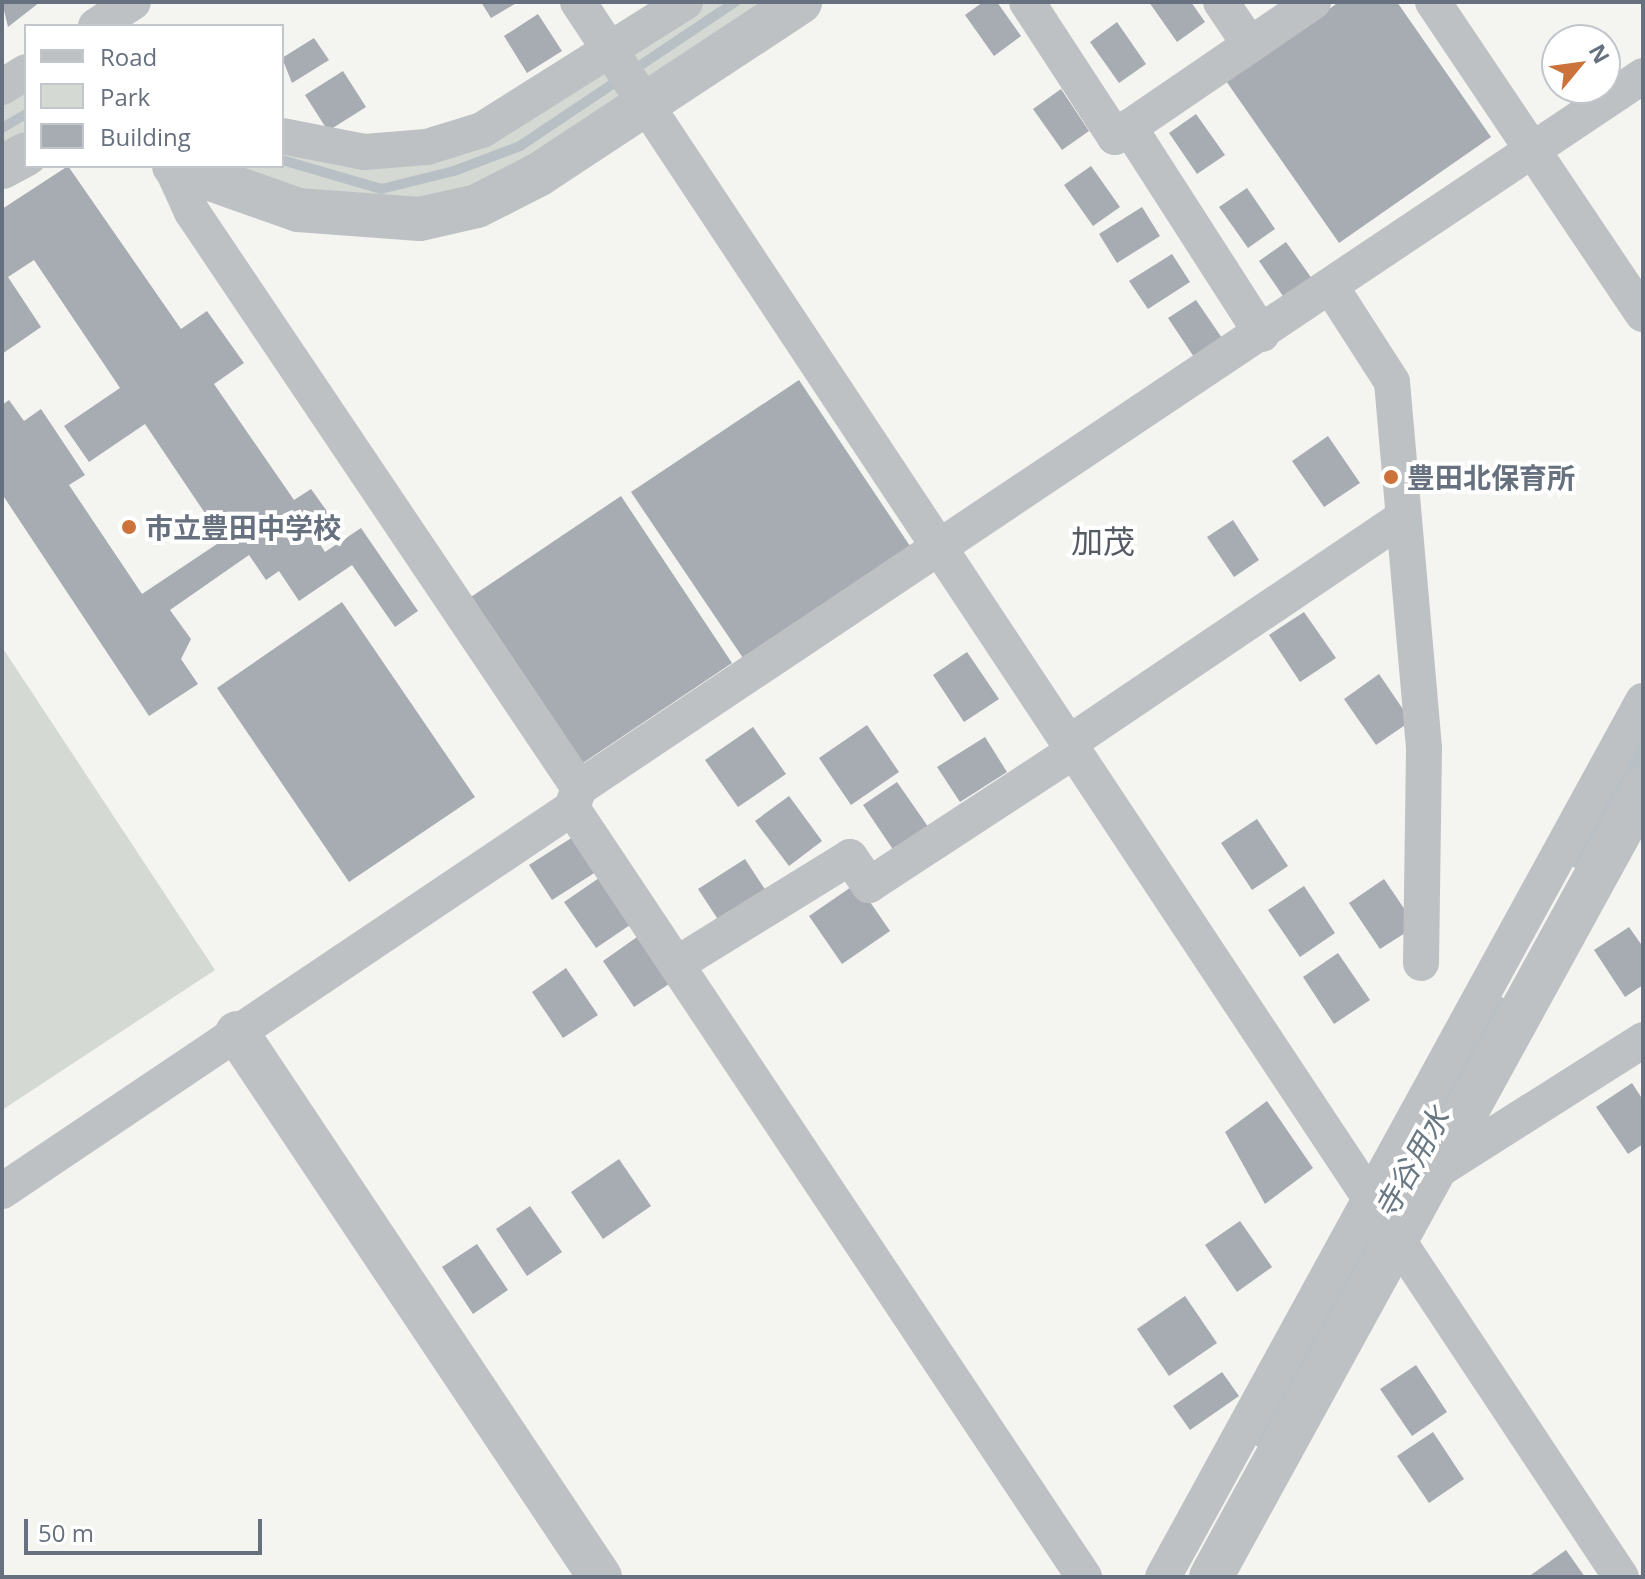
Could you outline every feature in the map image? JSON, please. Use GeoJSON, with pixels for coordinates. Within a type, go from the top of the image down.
{"type":"FeatureCollection","features":[{"type":"Feature","properties":{"kind":"street"},"geometry":{"type":"LineString","coordinates":[[99,24],[133,2]]}},
{"type":"Feature","properties":{"kind":"street"},"geometry":{"type":"LineString","coordinates":[[578,2],[939,550],[1372,1196],[1621,1577]]}},
{"type":"Feature","properties":{"kind":"street"},"geometry":{"type":"LineString","coordinates":[[284,136],[364,152],[427,147],[515,113],[685,2]]}},
{"type":"Feature","properties":{"kind":"street"},"geometry":{"type":"LineString","coordinates":[[178,168],[298,210],[420,219],[477,206],[645,106],[800,2]]}},
{"type":"Feature","properties":{"kind":"street"},"geometry":{"type":"LineString","coordinates":[[1027,2],[1115,137],[1313,2]]}},
{"type":"Feature","properties":{"kind":"street"},"geometry":{"type":"LineString","coordinates":[[1221,2],[1250,45]]}},
{"type":"Feature","properties":{"kind":"street"},"geometry":{"type":"LineString","coordinates":[[1433,2],[1643,314]]}},
{"type":"Feature","properties":{"kind":"street"},"geometry":{"type":"LineString","coordinates":[[2,87],[24,73]]}},
{"type":"Feature","properties":{"kind":"street"},"geometry":{"type":"LineString","coordinates":[[2,1191],[939,550],[1643,76]]}},
{"type":"Feature","properties":{"kind":"street"},"geometry":{"type":"LineString","coordinates":[[1129,127],[1262,334]]}},
{"type":"Feature","properties":{"kind":"street"},"geometry":{"type":"LineString","coordinates":[[2,167],[24,155]]}},
{"type":"Feature","properties":{"kind":"street"},"geometry":{"type":"LineString","coordinates":[[173,168],[192,212],[575,798],[677,964],[1084,1577]]}},
{"type":"Feature","properties":{"kind":"street"},"geometry":{"type":"LineString","coordinates":[[1331,287],[1392,382],[1424,749],[1421,963]]}},
{"type":"Feature","properties":{"kind":"street"},"geometry":{"type":"LineString","coordinates":[[677,964],[850,857],[869,885],[1403,518]]}},
{"type":"Feature","properties":{"kind":"street"},"geometry":{"type":"LineString","coordinates":[[1163,1577],[1643,701]]}},
{"type":"Feature","properties":{"kind":"street"},"geometry":{"type":"LineString","coordinates":[[1211,1577],[1643,790]]}},
{"type":"Feature","properties":{"kind":"street"},"geometry":{"type":"LineString","coordinates":[[237,1033],[600,1577]]}},
{"type":"Feature","properties":{"kind":"street"},"geometry":{"type":"LineString","coordinates":[[1428,1177],[1643,1040]]}},
{"type":"Feature","properties":{"kind":"green space"},"geometry":{"type":"Polygon","coordinates":[[[685,2],[798,2],[420,219],[182,168],[284,168],[284,133],[427,147],[685,2]]]}},
{"type":"Feature","properties":{"kind":"green space"},"geometry":{"type":"Polygon","coordinates":[[[24,73],[24,159],[2,173],[2,88],[24,73]]]}},
{"type":"Feature","properties":{"kind":"green space"},"geometry":{"type":"Polygon","coordinates":[[[2,647],[215,970],[2,1110],[2,647]]]}},
{"type":"Feature","properties":{"kind":"building"},"geometry":{"type":"Polygon","coordinates":[[[2,2],[40,2],[8,27],[2,2]]]}},
{"type":"Feature","properties":{"kind":"building"},"geometry":{"type":"Polygon","coordinates":[[[481,2],[518,2],[491,18],[481,2]]]}},
{"type":"Feature","properties":{"kind":"building"},"geometry":{"type":"Polygon","coordinates":[[[983,2],[997,2],[1021,36],[994,56],[965,15],[983,2]]]}},
{"type":"Feature","properties":{"kind":"building"},"geometry":{"type":"Polygon","coordinates":[[[1149,2],[1191,2],[1205,22],[1177,42],[1149,2]]]}},
{"type":"Feature","properties":{"kind":"building"},"geometry":{"type":"Polygon","coordinates":[[[1339,2],[1397,2],[1491,137],[1339,243],[1226,81],[1339,2]]]}},
{"type":"Feature","properties":{"kind":"building"},"geometry":{"type":"Polygon","coordinates":[[[538,14],[562,51],[527,73],[504,36],[538,14]]]}},
{"type":"Feature","properties":{"kind":"building"},"geometry":{"type":"Polygon","coordinates":[[[1117,22],[1146,64],[1119,83],[1090,42],[1117,22]]]}},
{"type":"Feature","properties":{"kind":"building"},"geometry":{"type":"Polygon","coordinates":[[[314,38],[329,60],[292,83],[284,57],[314,38]]]}},
{"type":"Feature","properties":{"kind":"building"},"geometry":{"type":"Polygon","coordinates":[[[343,71],[366,107],[328,131],[305,95],[343,71]]]}},
{"type":"Feature","properties":{"kind":"building"},"geometry":{"type":"Polygon","coordinates":[[[1061,89],[1089,131],[1062,150],[1033,109],[1061,89]]]}},
{"type":"Feature","properties":{"kind":"building"},"geometry":{"type":"Polygon","coordinates":[[[1196,114],[1225,155],[1197,174],[1169,133],[1196,114]]]}},
{"type":"Feature","properties":{"kind":"building"},"geometry":{"type":"Polygon","coordinates":[[[1091,166],[1120,207],[1093,226],[1064,185],[1091,166]]]}},
{"type":"Feature","properties":{"kind":"building"},"geometry":{"type":"Polygon","coordinates":[[[69,168],[181,329],[207,311],[244,363],[214,384],[294,500],[311,489],[334,521],[314,535],[325,552],[361,528],[418,611],[395,627],[352,565],[299,601],[279,571],[266,580],[249,555],[170,610],[191,639],[181,659],[198,684],[149,716],[2,494],[2,405],[9,400],[24,421],[41,409],[85,475],[69,485],[142,594],[223,540],[145,424],[89,462],[64,426],[120,388],[34,260],[8,277],[41,327],[2,354],[2,209],[69,168]]]}},
{"type":"Feature","properties":{"kind":"building"},"geometry":{"type":"Polygon","coordinates":[[[1247,188],[1275,229],[1248,248],[1219,207],[1247,188]]]}},
{"type":"Feature","properties":{"kind":"building"},"geometry":{"type":"Polygon","coordinates":[[[1142,207],[1160,236],[1117,263],[1099,234],[1142,207]]]}},
{"type":"Feature","properties":{"kind":"building"},"geometry":{"type":"Polygon","coordinates":[[[1286,242],[1315,283],[1287,302],[1259,261],[1286,242]]]}},
{"type":"Feature","properties":{"kind":"building"},"geometry":{"type":"Polygon","coordinates":[[[1172,254],[1190,282],[1148,309],[1129,281],[1172,254]]]}},
{"type":"Feature","properties":{"kind":"building"},"geometry":{"type":"Polygon","coordinates":[[[1196,300],[1224,341],[1196,360],[1168,318],[1196,300]]]}},
{"type":"Feature","properties":{"kind":"building"},"geometry":{"type":"Polygon","coordinates":[[[799,380],[910,546],[743,658],[631,492],[799,380]]]}},
{"type":"Feature","properties":{"kind":"building"},"geometry":{"type":"Polygon","coordinates":[[[1328,436],[1360,483],[1324,507],[1292,461],[1328,436]]]}},
{"type":"Feature","properties":{"kind":"building"},"geometry":{"type":"Polygon","coordinates":[[[621,496],[732,663],[565,775],[453,609],[621,496]]]}},
{"type":"Feature","properties":{"kind":"building"},"geometry":{"type":"Polygon","coordinates":[[[1233,520],[1259,560],[1234,577],[1207,537],[1233,520]]]}},
{"type":"Feature","properties":{"kind":"building"},"geometry":{"type":"Polygon","coordinates":[[[342,602],[475,797],[349,882],[217,688],[342,602]]]}},
{"type":"Feature","properties":{"kind":"building"},"geometry":{"type":"Polygon","coordinates":[[[1304,612],[1336,658],[1300,682],[1269,635],[1304,612]]]}},
{"type":"Feature","properties":{"kind":"building"},"geometry":{"type":"Polygon","coordinates":[[[967,652],[999,699],[964,722],[933,675],[967,652]]]}},
{"type":"Feature","properties":{"kind":"building"},"geometry":{"type":"Polygon","coordinates":[[[1379,674],[1411,721],[1376,745],[1344,699],[1379,674]]]}},
{"type":"Feature","properties":{"kind":"building"},"geometry":{"type":"Polygon","coordinates":[[[867,725],[899,772],[851,805],[819,758],[867,725]]]}},
{"type":"Feature","properties":{"kind":"building"},"geometry":{"type":"Polygon","coordinates":[[[753,727],[786,774],[738,807],[705,760],[753,727]]]}},
{"type":"Feature","properties":{"kind":"building"},"geometry":{"type":"Polygon","coordinates":[[[985,737],[1007,772],[960,802],[937,767],[985,737]]]}},
{"type":"Feature","properties":{"kind":"building"},"geometry":{"type":"Polygon","coordinates":[[[897,782],[929,828],[894,851],[863,805],[897,782]]]}},
{"type":"Feature","properties":{"kind":"building"},"geometry":{"type":"Polygon","coordinates":[[[789,796],[822,841],[789,866],[755,821],[789,796]]]}},
{"type":"Feature","properties":{"kind":"building"},"geometry":{"type":"Polygon","coordinates":[[[1257,819],[1288,866],[1252,890],[1221,843],[1257,819]]]}},
{"type":"Feature","properties":{"kind":"building"},"geometry":{"type":"Polygon","coordinates":[[[576,835],[599,870],[552,900],[529,865],[576,835]]]}},
{"type":"Feature","properties":{"kind":"building"},"geometry":{"type":"Polygon","coordinates":[[[745,859],[768,894],[721,924],[698,889],[745,859]]]}},
{"type":"Feature","properties":{"kind":"building"},"geometry":{"type":"Polygon","coordinates":[[[599,878],[630,925],[596,948],[564,902],[599,878]]]}},
{"type":"Feature","properties":{"kind":"building"},"geometry":{"type":"Polygon","coordinates":[[[1384,879],[1416,926],[1380,949],[1349,903],[1384,879]]]}},
{"type":"Feature","properties":{"kind":"building"},"geometry":{"type":"Polygon","coordinates":[[[857,883],[890,931],[842,964],[809,916],[857,883]]]}},
{"type":"Feature","properties":{"kind":"building"},"geometry":{"type":"Polygon","coordinates":[[[1304,886],[1335,933],[1300,957],[1268,910],[1304,886]]]}},
{"type":"Feature","properties":{"kind":"building"},"geometry":{"type":"Polygon","coordinates":[[[1629,927],[1643,947],[1643,985],[1625,997],[1594,950],[1629,927]]]}},
{"type":"Feature","properties":{"kind":"building"},"geometry":{"type":"Polygon","coordinates":[[[637,937],[669,984],[634,1007],[603,961],[637,937]]]}},
{"type":"Feature","properties":{"kind":"building"},"geometry":{"type":"Polygon","coordinates":[[[1338,953],[1370,1000],[1334,1024],[1303,977],[1338,953]]]}},
{"type":"Feature","properties":{"kind":"building"},"geometry":{"type":"Polygon","coordinates":[[[566,968],[598,1015],[563,1038],[532,992],[566,968]]]}},
{"type":"Feature","properties":{"kind":"building"},"geometry":{"type":"Polygon","coordinates":[[[1632,1083],[1643,1100],[1643,1144],[1628,1154],[1596,1107],[1632,1083]]]}},
{"type":"Feature","properties":{"kind":"building"},"geometry":{"type":"Polygon","coordinates":[[[1267,1101],[1313,1168],[1265,1204],[1225,1132],[1267,1101]]]}},
{"type":"Feature","properties":{"kind":"building"},"geometry":{"type":"Polygon","coordinates":[[[619,1159],[651,1206],[603,1239],[571,1192],[619,1159]]]}},
{"type":"Feature","properties":{"kind":"building"},"geometry":{"type":"Polygon","coordinates":[[[530,1206],[562,1252],[527,1276],[496,1229],[530,1206]]]}},
{"type":"Feature","properties":{"kind":"building"},"geometry":{"type":"Polygon","coordinates":[[[1240,1221],[1272,1267],[1237,1292],[1205,1245],[1240,1221]]]}},
{"type":"Feature","properties":{"kind":"building"},"geometry":{"type":"Polygon","coordinates":[[[477,1244],[508,1290],[473,1314],[442,1267],[477,1244]]]}},
{"type":"Feature","properties":{"kind":"building"},"geometry":{"type":"Polygon","coordinates":[[[1185,1296],[1217,1343],[1169,1376],[1137,1329],[1185,1296]]]}},
{"type":"Feature","properties":{"kind":"building"},"geometry":{"type":"Polygon","coordinates":[[[1416,1365],[1447,1412],[1412,1436],[1380,1389],[1416,1365]]]}},
{"type":"Feature","properties":{"kind":"building"},"geometry":{"type":"Polygon","coordinates":[[[1222,1372],[1239,1396],[1190,1430],[1173,1406],[1222,1372]]]}},
{"type":"Feature","properties":{"kind":"building"},"geometry":{"type":"Polygon","coordinates":[[[1433,1432],[1464,1479],[1429,1503],[1397,1456],[1433,1432]]]}},
{"type":"Feature","properties":{"kind":"building"},"geometry":{"type":"Polygon","coordinates":[[[1566,1550],[1585,1577],[1528,1577],[1566,1550]]]}},
{"type":"Feature","properties":{"kind":"waterway"},"geometry":{"type":"LineString","coordinates":[[284,161],[381,189],[454,171],[520,146],[735,2]]}},
{"type":"Feature","properties":{"kind":"waterway"},"geometry":{"type":"LineString","coordinates":[[2,128],[24,115]]}},
{"type":"Feature","properties":{"kind":"waterway","name":"寺谷用水"},"geometry":{"type":"LineString","coordinates":[[1591,844],[1643,748]]}},
{"type":"Feature","properties":{"kind":"waterway","name":"寺谷用水"},"geometry":{"type":"LineString","coordinates":[[1269,1420],[1491,1024]]}},
{"type":"Feature","properties":{"kind":"place","name":"豊田北保育所"},"geometry":{"type":"Point","coordinates":[1391,477]}},
{"type":"Feature","properties":{"kind":"place","name":"市立豊田中学校"},"geometry":{"type":"Point","coordinates":[129,527]}},
{"type":"Feature","properties":{"kind":"district","name":"加茂"},"geometry":{"type":"Point","coordinates":[1103,541]}}]}
